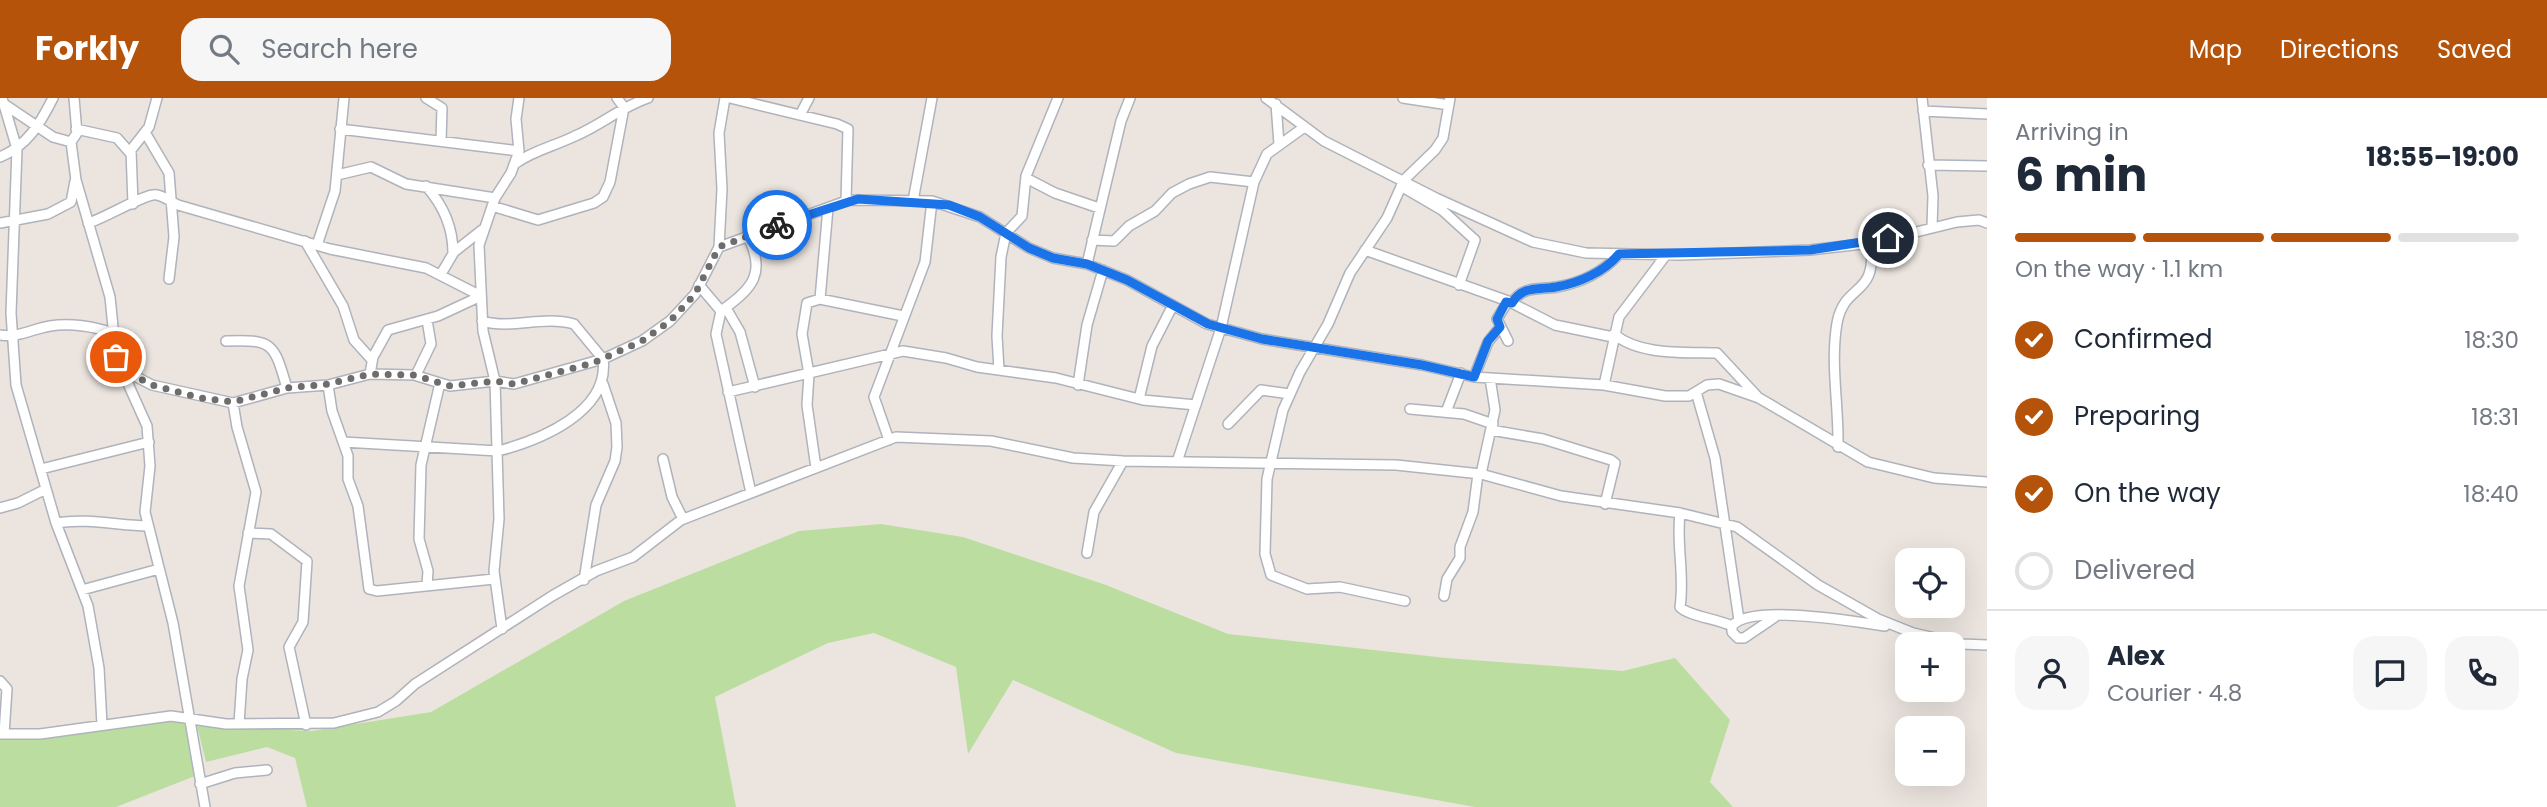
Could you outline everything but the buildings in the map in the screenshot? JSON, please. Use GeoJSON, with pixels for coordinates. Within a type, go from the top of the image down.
{"type":"FeatureCollection","features":[{"type":"Feature","properties":{"kind":"street"},"geometry":{"type":"LineString","coordinates":[[0,157],[17,149],[37,127],[53,98]]}},
{"type":"Feature","properties":{"kind":"street"},"geometry":{"type":"LineString","coordinates":[[74,98],[76,129],[71,142],[76,180],[110,297],[112,333],[119,368],[147,426],[150,466],[145,512],[171,614],[205,807]]}},
{"type":"Feature","properties":{"kind":"street"},"geometry":{"type":"LineString","coordinates":[[133,204],[131,153],[134,144],[146,134],[158,98]]}},
{"type":"Feature","properties":{"kind":"street"},"geometry":{"type":"LineString","coordinates":[[317,245],[333,200],[344,98]]}},
{"type":"Feature","properties":{"kind":"street"},"geometry":{"type":"LineString","coordinates":[[426,98],[442,108],[441,141]]}},
{"type":"Feature","properties":{"kind":"street"},"geometry":{"type":"LineString","coordinates":[[502,629],[494,579],[499,519],[495,381],[482,321],[479,245],[493,202],[516,163],[519,151],[516,119],[519,98]]}},
{"type":"Feature","properties":{"kind":"street"},"geometry":{"type":"LineString","coordinates":[[337,175],[371,167],[406,184],[493,202],[538,220],[588,206],[603,197],[612,172],[623,106],[617,98]]}},
{"type":"Feature","properties":{"kind":"street"},"geometry":{"type":"LineString","coordinates":[[516,163],[531,152],[576,136],[623,106],[648,98]]}},
{"type":"Feature","properties":{"kind":"street"},"geometry":{"type":"LineString","coordinates":[[119,368],[152,385],[201,398],[233,402],[287,388],[328,384],[370,374],[416,375],[460,386],[495,381],[514,384],[603,359],[642,341],[670,321],[699,285],[719,247],[722,189],[719,133],[728,98],[848,129],[846,201]]}},
{"type":"Feature","properties":{"kind":"street"},"geometry":{"type":"LineString","coordinates":[[800,115],[810,98]]}},
{"type":"Feature","properties":{"kind":"street"},"geometry":{"type":"LineString","coordinates":[[913,201],[932,98]]}},
{"type":"Feature","properties":{"kind":"street"},"geometry":{"type":"LineString","coordinates":[[999,370],[1000,266],[1006,233],[1022,215],[1026,178],[1058,98]]}},
{"type":"Feature","properties":{"kind":"street"},"geometry":{"type":"LineString","coordinates":[[1087,264],[1121,121],[1130,98]]}},
{"type":"Feature","properties":{"kind":"street"},"geometry":{"type":"LineString","coordinates":[[1266,98],[1276,103],[1303,128],[1402,183],[1442,210],[1475,240],[1459,285]]}},
{"type":"Feature","properties":{"kind":"street"},"geometry":{"type":"LineString","coordinates":[[1403,98],[1450,101],[1443,138],[1435,150],[1402,183],[1387,218],[1350,273],[1316,349],[1290,394],[1271,461],[1264,527],[1265,554],[1271,575],[1307,589],[1340,587],[1405,601]]}},
{"type":"Feature","properties":{"kind":"street"},"geometry":{"type":"LineString","coordinates":[[1922,98],[1933,196],[1932,227]]}},
{"type":"Feature","properties":{"kind":"street"},"geometry":{"type":"LineString","coordinates":[[3,101],[37,127],[71,142]]}},
{"type":"Feature","properties":{"kind":"street"},"geometry":{"type":"LineString","coordinates":[[3,101],[17,149],[11,337],[16,385],[55,523],[94,628],[102,725]]}},
{"type":"Feature","properties":{"kind":"street"},"geometry":{"type":"LineString","coordinates":[[1276,103],[1279,144]]}},
{"type":"Feature","properties":{"kind":"street"},"geometry":{"type":"LineString","coordinates":[[1923,111],[1987,114]]}},
{"type":"Feature","properties":{"kind":"street"},"geometry":{"type":"LineString","coordinates":[[1177,462],[1221,328],[1254,181],[1267,155],[1303,128]]}},
{"type":"Feature","properties":{"kind":"street"},"geometry":{"type":"LineString","coordinates":[[76,129],[117,138],[131,153]]}},
{"type":"Feature","properties":{"kind":"street"},"geometry":{"type":"LineString","coordinates":[[340,129],[519,151]]}},
{"type":"Feature","properties":{"kind":"street"},"geometry":{"type":"LineString","coordinates":[[146,134],[169,173],[174,237],[169,279]]}},
{"type":"Feature","properties":{"kind":"street"},"geometry":{"type":"LineString","coordinates":[[1928,165],[1987,166]]}},
{"type":"Feature","properties":{"kind":"street"},"geometry":{"type":"LineString","coordinates":[[1092,240],[1114,241],[1129,226],[1154,211],[1172,193],[1196,181],[1220,177],[1254,181]]}},
{"type":"Feature","properties":{"kind":"street"},"geometry":{"type":"LineString","coordinates":[[1026,178],[1055,193],[1099,208]]}},
{"type":"Feature","properties":{"kind":"street"},"geometry":{"type":"LineString","coordinates":[[0,223],[48,214],[71,202],[76,180]]}},
{"type":"Feature","properties":{"kind":"street"},"geometry":{"type":"LineString","coordinates":[[1402,183],[1532,242],[1586,253],[1665,255],[1810,250],[1871,243],[1932,227],[1984,220]]}},
{"type":"Feature","properties":{"kind":"street"},"geometry":{"type":"LineString","coordinates":[[426,186],[442,204],[453,240],[453,253]]}},
{"type":"Feature","properties":{"kind":"street"},"geometry":{"type":"LineString","coordinates":[[88,223],[110,216],[148,194],[305,242],[401,262],[442,274],[481,296]]}},
{"type":"Feature","properties":{"kind":"street"},"geometry":{"type":"LineString","coordinates":[[719,247],[846,201],[932,201],[980,217],[1053,258],[1087,264],[1103,270],[1221,328],[1316,349],[1474,377],[1604,385],[1665,396],[1689,396],[1707,385],[1719,384],[1757,397],[1838,447],[1892,469],[1960,482],[1987,482]]}},
{"type":"Feature","properties":{"kind":"street"},"geometry":{"type":"LineString","coordinates":[[889,440],[874,397],[925,262],[932,201]]}},
{"type":"Feature","properties":{"kind":"street"},"geometry":{"type":"LineString","coordinates":[[820,299],[828,208]]}},
{"type":"Feature","properties":{"kind":"street"},"geometry":{"type":"LineString","coordinates":[[442,274],[453,253],[482,230]]}},
{"type":"Feature","properties":{"kind":"street"},"geometry":{"type":"LineString","coordinates":[[747,235],[758,260],[756,273],[741,296],[724,309],[716,334],[751,493]]}},
{"type":"Feature","properties":{"kind":"street"},"geometry":{"type":"LineString","coordinates":[[305,242],[343,306],[354,340],[372,360]]}},
{"type":"Feature","properties":{"kind":"street"},"geometry":{"type":"LineString","coordinates":[[1838,447],[1837,393],[1832,368],[1837,323],[1841,309],[1869,279],[1873,265],[1871,243]]}},
{"type":"Feature","properties":{"kind":"street"},"geometry":{"type":"LineString","coordinates":[[1365,250],[1394,258],[1459,285],[1510,302],[1555,324],[1613,336],[1630,345],[1680,352],[1717,353],[1757,397]]}},
{"type":"Feature","properties":{"kind":"street"},"geometry":{"type":"LineString","coordinates":[[1508,341],[1497,319],[1510,302],[1528,289],[1559,287],[1583,279],[1609,266],[1619,254]]}},
{"type":"Feature","properties":{"kind":"street"},"geometry":{"type":"LineString","coordinates":[[1604,385],[1613,336],[1629,301],[1665,255]]}},
{"type":"Feature","properties":{"kind":"street"},"geometry":{"type":"LineString","coordinates":[[1078,385],[1087,325],[1103,270]]}},
{"type":"Feature","properties":{"kind":"street"},"geometry":{"type":"LineString","coordinates":[[699,285],[724,309],[740,332],[755,387]]}},
{"type":"Feature","properties":{"kind":"street"},"geometry":{"type":"LineString","coordinates":[[370,374],[372,360],[388,330],[427,320],[481,296]]}},
{"type":"Feature","properties":{"kind":"street"},"geometry":{"type":"LineString","coordinates":[[816,468],[807,405],[809,373],[803,349],[804,310],[807,303],[820,299],[903,316]]}},
{"type":"Feature","properties":{"kind":"street"},"geometry":{"type":"LineString","coordinates":[[1139,399],[1152,346],[1173,305]]}},
{"type":"Feature","properties":{"kind":"street"},"geometry":{"type":"LineString","coordinates":[[482,321],[503,325],[539,319],[569,323],[577,327],[603,359],[603,384],[616,423],[617,447],[615,461],[596,505],[584,580]]}},
{"type":"Feature","properties":{"kind":"street"},"geometry":{"type":"LineString","coordinates":[[416,375],[431,344],[427,320]]}},
{"type":"Feature","properties":{"kind":"street"},"geometry":{"type":"LineString","coordinates":[[0,335],[11,337],[63,325],[85,326],[112,333]]}},
{"type":"Feature","properties":{"kind":"street"},"geometry":{"type":"LineString","coordinates":[[1474,377],[1488,341],[1500,327]]}},
{"type":"Feature","properties":{"kind":"street"},"geometry":{"type":"LineString","coordinates":[[226,341],[263,341],[272,346],[287,388]]}},
{"type":"Feature","properties":{"kind":"street"},"geometry":{"type":"LineString","coordinates":[[728,392],[889,352],[920,353],[999,370],[1030,372],[1139,399],[1196,405]]}},
{"type":"Feature","properties":{"kind":"street"},"geometry":{"type":"LineString","coordinates":[[423,363],[430,379]]}},
{"type":"Feature","properties":{"kind":"street"},"geometry":{"type":"LineString","coordinates":[[1446,412],[1461,373]]}},
{"type":"Feature","properties":{"kind":"street"},"geometry":{"type":"LineString","coordinates":[[1444,596],[1447,579],[1460,558],[1492,427],[1495,410],[1490,378]]}},
{"type":"Feature","properties":{"kind":"street"},"geometry":{"type":"LineString","coordinates":[[427,585],[428,571],[419,539],[421,464],[440,383]]}},
{"type":"Feature","properties":{"kind":"street"},"geometry":{"type":"LineString","coordinates":[[328,384],[332,411],[348,456],[348,479],[358,506],[366,584],[377,591],[494,579]]}},
{"type":"Feature","properties":{"kind":"street"},"geometry":{"type":"LineString","coordinates":[[342,442],[498,451],[515,447],[567,421],[586,407],[603,384]]}},
{"type":"Feature","properties":{"kind":"street"},"geometry":{"type":"LineString","coordinates":[[1228,424],[1261,390],[1290,394]]}},
{"type":"Feature","properties":{"kind":"street"},"geometry":{"type":"LineString","coordinates":[[1696,392],[1715,458],[1725,525],[1735,636],[1744,638],[1775,617]]}},
{"type":"Feature","properties":{"kind":"street"},"geometry":{"type":"LineString","coordinates":[[233,402],[237,427],[256,492],[239,586],[248,650],[242,679],[239,724]]}},
{"type":"Feature","properties":{"kind":"street"},"geometry":{"type":"LineString","coordinates":[[1410,409],[1446,412],[1611,460],[1616,466],[1605,504]]}},
{"type":"Feature","properties":{"kind":"street"},"geometry":{"type":"LineString","coordinates":[[0,681],[7,689],[2,734],[40,734],[156,717],[239,724],[306,725],[334,723],[379,712],[415,684],[552,596],[639,553],[683,519],[889,440],[913,436],[991,441],[1073,457],[1123,461],[1271,461],[1396,465],[1480,474],[1561,496],[1680,513],[1737,527],[1818,585],[1896,627]]}},
{"type":"Feature","properties":{"kind":"street"},"geometry":{"type":"LineString","coordinates":[[41,469],[149,442]]}},
{"type":"Feature","properties":{"kind":"street"},"geometry":{"type":"LineString","coordinates":[[663,459],[672,497],[683,519]]}},
{"type":"Feature","properties":{"kind":"street"},"geometry":{"type":"LineString","coordinates":[[1087,553],[1094,512],[1123,461]]}},
{"type":"Feature","properties":{"kind":"street"},"geometry":{"type":"LineString","coordinates":[[1611,485],[1624,506]]}},
{"type":"Feature","properties":{"kind":"street"},"geometry":{"type":"LineString","coordinates":[[0,508],[18,503],[46,489]]}},
{"type":"Feature","properties":{"kind":"street"},"geometry":{"type":"LineString","coordinates":[[1680,513],[1677,546],[1681,561],[1680,607],[1685,612],[1735,623],[1810,614],[1896,627],[1961,644],[1987,645]]}},
{"type":"Feature","properties":{"kind":"street"},"geometry":{"type":"LineString","coordinates":[[55,523],[81,520],[100,524],[148,526]]}},
{"type":"Feature","properties":{"kind":"street"},"geometry":{"type":"LineString","coordinates":[[248,533],[271,534],[307,561],[303,622],[289,647],[306,725]]}},
{"type":"Feature","properties":{"kind":"street"},"geometry":{"type":"LineString","coordinates":[[82,590],[159,569]]}},
{"type":"Feature","properties":{"kind":"street"},"geometry":{"type":"LineString","coordinates":[[200,784],[235,773],[267,769]]}},
{"type":"Feature","properties":{"kind":"green space"},"geometry":{"type":"Polygon","coordinates":[[[881,524],[963,537],[1106,585],[1228,634],[1446,658],[1623,671],[1675,658],[1730,720],[1710,782],[1733,807],[1475,807],[1176,753],[1013,680],[968,754],[956,667],[874,633],[828,643],[715,697],[736,807],[307,807],[295,758],[267,747],[206,762],[197,726],[312,731],[431,712],[624,601],[799,531],[881,524]]]}},
{"type":"Feature","properties":{"kind":"green space"},"geometry":{"type":"Polygon","coordinates":[[[171,721],[186,723],[195,776],[116,807],[0,807],[0,738],[171,721]]]}},
{"type":"Feature","properties":{"kind":"way so far"},"geometry":{"type":"LineString","coordinates":[[116,357],[119,368],[152,385],[218,401],[249,400],[287,388],[328,384],[370,374],[414,375],[450,386],[495,381],[514,384],[593,363],[642,341],[670,321],[695,294],[719,247],[777,225]]}},
{"type":"Feature","properties":{"kind":"route"},"geometry":{"type":"LineString","coordinates":[[777,225],[849,200],[932,201],[980,217],[1029,248],[1053,258],[1087,264],[1127,280],[1208,324],[1262,339],[1422,365],[1474,377],[1488,341],[1500,327],[1497,319],[1506,302],[1512,303],[1528,289],[1559,287],[1583,279],[1609,266],[1619,254],[1682,255],[1810,250],[1871,243],[1888,238]]}}]}
